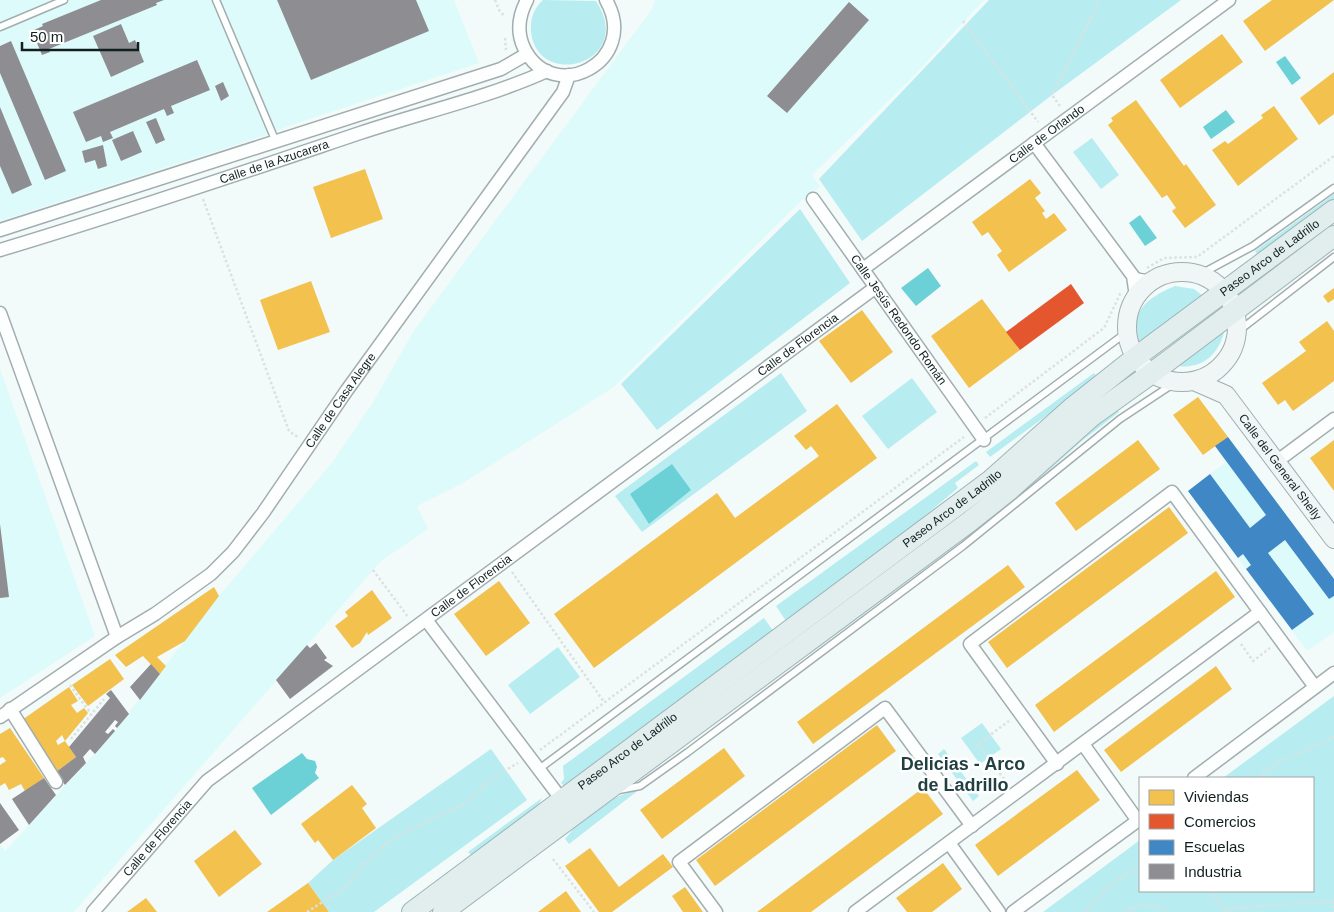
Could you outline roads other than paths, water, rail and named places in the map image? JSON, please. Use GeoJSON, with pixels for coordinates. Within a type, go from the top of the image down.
{"type":"FeatureCollection","features":[{"type":"Feature","properties":{"kind":"main road","name":"Paseo Arco de Ladrillo"},"geometry":{"type":"LineString","coordinates":[[417,908],[991,480],[1073,407],[1136,356],[1334,210]]}},
{"type":"Feature","properties":{"kind":"main road","name":"Paseo Arco de Ladrillo"},"geometry":{"type":"LineString","coordinates":[[454,910],[595,798],[969,522],[1008,491],[1092,416],[1334,236]]}},
{"type":"Feature","properties":{"kind":"street"},"geometry":{"type":"LineString","coordinates":[[527,0],[522,10],[519,25],[520,40],[527,54],[532,61],[547,71],[569,75],[591,68],[607,53],[613,39],[615,24],[612,10],[606,0]]}},
{"type":"Feature","properties":{"kind":"street","name":"Calle de Orlando"},"geometry":{"type":"LineString","coordinates":[[863,269],[1229,0]]}},
{"type":"Feature","properties":{"kind":"street","name":"Calle de la Azucarera"},"geometry":{"type":"LineString","coordinates":[[0,230],[501,69],[527,54]]}},
{"type":"Feature","properties":{"kind":"street","name":"Calle de la Azucarera"},"geometry":{"type":"LineString","coordinates":[[0,250],[508,87],[547,71]]}},
{"type":"Feature","properties":{"kind":"street","name":"Calle de Casa Alegre"},"geometry":{"type":"LineString","coordinates":[[5,713],[117,637],[155,614],[221,565],[263,513],[309,445],[563,92],[569,75]]}},
{"type":"Feature","properties":{"kind":"street"},"geometry":{"type":"LineString","coordinates":[[1034,143],[1141,286]]}},
{"type":"Feature","properties":{"kind":"street","name":"Calle Jesús Redondo Román"},"geometry":{"type":"LineString","coordinates":[[813,199],[984,440]]}},
{"type":"Feature","properties":{"kind":"street"},"geometry":{"type":"LineString","coordinates":[[1183,272],[1198,275],[1213,282],[1224,292],[1234,310],[1236,333],[1232,350],[1226,360],[1210,374],[1194,381],[1176,382],[1152,373],[1136,356],[1127,332],[1128,319],[1141,286],[1168,274],[1183,272]]}},
{"type":"Feature","properties":{"kind":"street","name":"Calle de Florencia"},"geometry":{"type":"LineString","coordinates":[[93,912],[207,781],[427,621],[876,287]]}},
{"type":"Feature","properties":{"kind":"street"},"geometry":{"type":"LineString","coordinates":[[0,313],[117,637]]}},
{"type":"Feature","properties":{"kind":"street"},"geometry":{"type":"LineString","coordinates":[[1226,360],[1226,395]]}},
{"type":"Feature","properties":{"kind":"street","name":"Calle del General Shelly"},"geometry":{"type":"LineString","coordinates":[[1194,381],[1226,395],[1334,539]]}},
{"type":"Feature","properties":{"kind":"street"},"geometry":{"type":"LineString","coordinates":[[1276,462],[1334,419]]}},
{"type":"Feature","properties":{"kind":"street"},"geometry":{"type":"LineString","coordinates":[[1057,764],[970,644],[1172,492],[1315,687]]}},
{"type":"Feature","properties":{"kind":"street"},"geometry":{"type":"LineString","coordinates":[[855,912],[1260,612]]}},
{"type":"Feature","properties":{"kind":"street"},"geometry":{"type":"LineString","coordinates":[[427,621],[562,800]]}},
{"type":"Feature","properties":{"kind":"street"},"geometry":{"type":"LineString","coordinates":[[1195,777],[1334,673]]}},
{"type":"Feature","properties":{"kind":"street"},"geometry":{"type":"LineString","coordinates":[[716,912],[679,862],[885,708],[972,826]]}},
{"type":"Feature","properties":{"kind":"street"},"geometry":{"type":"LineString","coordinates":[[5,713],[56,782]]}},
{"type":"Feature","properties":{"kind":"street"},"geometry":{"type":"LineString","coordinates":[[1013,912],[1139,820],[1084,744]]}},
{"type":"Feature","properties":{"kind":"street","name":"Paseo Arco de Ladrillo"},"geometry":{"type":"LineString","coordinates":[[562,800],[595,798]]}},
{"type":"Feature","properties":{"kind":"street"},"geometry":{"type":"LineString","coordinates":[[949,843],[999,912]]}},
{"type":"Feature","properties":{"kind":"street","name":"Paseo Arco de Ladrillo"},"geometry":{"type":"LineString","coordinates":[[417,908],[454,910]]}},
{"type":"Feature","properties":{"kind":"lane"},"geometry":{"type":"LineString","coordinates":[[0,27],[64,0]]}},
{"type":"Feature","properties":{"kind":"lane"},"geometry":{"type":"LineString","coordinates":[[216,0],[276,142]]}},
{"type":"Feature","properties":{"kind":"lane","name":"Paseo Arco de Ladrillo"},"geometry":{"type":"LineString","coordinates":[[1198,275],[1253,246],[1334,188]]}},
{"type":"Feature","properties":{"kind":"lane"},"geometry":{"type":"LineString","coordinates":[[1236,333],[1334,257]]}},
{"type":"Feature","properties":{"kind":"lane"},"geometry":{"type":"LineString","coordinates":[[539,769],[1127,332]]}},
{"type":"Feature","properties":{"kind":"lane","name":"Paseo Arco de Ladrillo"},"geometry":{"type":"LineString","coordinates":[[595,798],[640,786],[688,752],[970,540],[1120,419],[1176,382]]}},
{"type":"Feature","properties":{"kind":"water"},"geometry":{"type":"Polygon","coordinates":[[[1285,56],[1301,78],[1292,85],[1276,62],[1285,56]]]}},
{"type":"Feature","properties":{"kind":"water"},"geometry":{"type":"Polygon","coordinates":[[[1226,110],[1235,122],[1211,139],[1203,127],[1226,110]]]}},
{"type":"Feature","properties":{"kind":"water"},"geometry":{"type":"Polygon","coordinates":[[[1140,215],[1157,238],[1145,246],[1129,223],[1140,215]]]}},
{"type":"Feature","properties":{"kind":"water"},"geometry":{"type":"Polygon","coordinates":[[[928,268],[941,286],[916,306],[901,288],[928,268]]]}},
{"type":"Feature","properties":{"kind":"water"},"geometry":{"type":"Polygon","coordinates":[[[672,464],[691,490],[649,524],[630,494],[672,464]]]}},
{"type":"Feature","properties":{"kind":"water"},"geometry":{"type":"Polygon","coordinates":[[[302,753],[307,759],[315,761],[317,767],[315,773],[319,778],[271,815],[252,788],[302,753]]]}},
{"type":"Feature","properties":{"kind":"district","name":"Delicias - Arco de Ladrillo"},"geometry":{"type":"Point","coordinates":[963,774]}}]}
